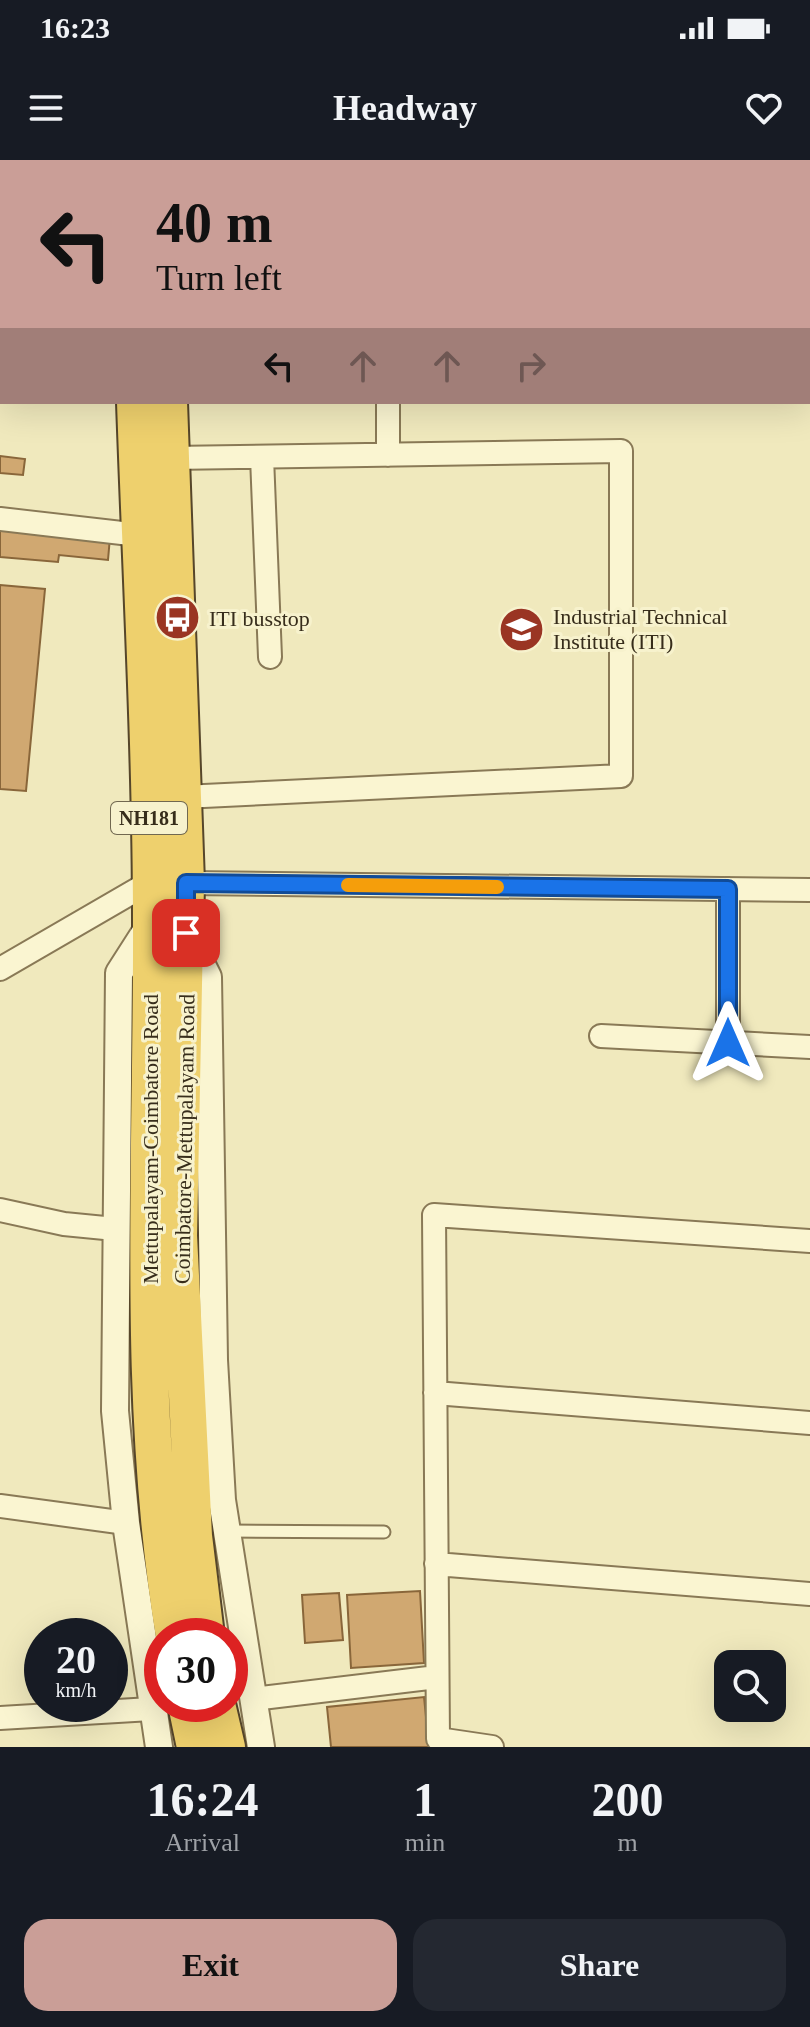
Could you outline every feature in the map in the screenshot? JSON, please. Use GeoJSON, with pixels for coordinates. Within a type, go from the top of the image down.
{"type":"FeatureCollection","features":[{"type":"Feature","properties":{"kind":"highway","name":"Mettupalayam-Coimbatore Road"},"geometry":{"type":"LineString","coordinates":[[135,404],[151,923],[148,1235],[153,1418],[162,1540],[185,1618]]}},
{"type":"Feature","properties":{"kind":"highway","name":"Coimbatore-Mettupalayam Road"},"geometry":{"type":"LineString","coordinates":[[169,404],[186,883],[179,1236],[194,1536],[190,1618]]}},
{"type":"Feature","properties":{"kind":"highway"},"geometry":{"type":"LineString","coordinates":[[190,1722],[195,1747]]}},
{"type":"Feature","properties":{"kind":"highway"},"geometry":{"type":"LineString","coordinates":[[221,1722],[227,1747]]}},
{"type":"Feature","properties":{"kind":"street"},"geometry":{"type":"LineString","coordinates":[[388,404],[388,455]]}},
{"type":"Feature","properties":{"kind":"street"},"geometry":{"type":"LineString","coordinates":[[171,458],[621,451],[621,776],[183,797]]}},
{"type":"Feature","properties":{"kind":"street"},"geometry":{"type":"LineString","coordinates":[[262,457],[270,657]]}},
{"type":"Feature","properties":{"kind":"street"},"geometry":{"type":"LineString","coordinates":[[0,519],[139,535]]}},
{"type":"Feature","properties":{"kind":"street"},"geometry":{"type":"LineString","coordinates":[[0,969],[150,882]]}},
{"type":"Feature","properties":{"kind":"street"},"geometry":{"type":"LineString","coordinates":[[186,883],[810,890]]}},
{"type":"Feature","properties":{"kind":"street"},"geometry":{"type":"LineString","coordinates":[[728,889],[728,1043]]}},
{"type":"Feature","properties":{"kind":"street"},"geometry":{"type":"LineString","coordinates":[[144,1657],[115,1411],[115,1229],[119,973],[151,923]]}},
{"type":"Feature","properties":{"kind":"street"},"geometry":{"type":"LineString","coordinates":[[186,933],[208,977],[214,1360],[222,1500],[261,1747]]}},
{"type":"Feature","properties":{"kind":"street"},"geometry":{"type":"LineString","coordinates":[[601,1036],[810,1047]]}},
{"type":"Feature","properties":{"kind":"street"},"geometry":{"type":"LineString","coordinates":[[0,1210],[64,1224],[115,1229]]}},
{"type":"Feature","properties":{"kind":"street"},"geometry":{"type":"LineString","coordinates":[[492,1747],[438,1739],[434,1215],[810,1241]]}},
{"type":"Feature","properties":{"kind":"street"},"geometry":{"type":"LineString","coordinates":[[435,1393],[810,1423]]}},
{"type":"Feature","properties":{"kind":"street"},"geometry":{"type":"LineString","coordinates":[[0,1506],[126,1523]]}},
{"type":"Feature","properties":{"kind":"street"},"geometry":{"type":"LineString","coordinates":[[436,1564],[810,1594]]}},
{"type":"Feature","properties":{"kind":"street"},"geometry":{"type":"LineString","coordinates":[[253,1699],[437,1677]]}},
{"type":"Feature","properties":{"kind":"street"},"geometry":{"type":"LineString","coordinates":[[0,1718],[144,1709]]}},
{"type":"Feature","properties":{"kind":"street"},"geometry":{"type":"LineString","coordinates":[[154,1722],[159,1747]]}},
{"type":"Feature","properties":{"kind":"lane"},"geometry":{"type":"LineString","coordinates":[[226,1531],[384,1532]]}},
{"type":"Feature","properties":{"kind":"building"},"geometry":{"type":"Polygon","coordinates":[[[0,456],[25,459],[23,475],[0,473],[0,456]]]}},
{"type":"Feature","properties":{"kind":"building"},"geometry":{"type":"Polygon","coordinates":[[[0,526],[110,537],[108,560],[59,555],[58,562],[0,557],[0,526]]]}},
{"type":"Feature","properties":{"kind":"building"},"geometry":{"type":"Polygon","coordinates":[[[0,585],[45,589],[26,791],[0,789],[0,585]]]}},
{"type":"Feature","properties":{"kind":"building"},"geometry":{"type":"Polygon","coordinates":[[[420,1591],[424,1663],[351,1668],[347,1595],[420,1591]]]}},
{"type":"Feature","properties":{"kind":"building"},"geometry":{"type":"Polygon","coordinates":[[[339,1593],[343,1640],[305,1643],[302,1595],[339,1593]]]}},
{"type":"Feature","properties":{"kind":"building"},"geometry":{"type":"Polygon","coordinates":[[[424,1697],[429,1747],[331,1747],[327,1707],[424,1697]]]}},
{"type":"Feature","properties":{"kind":"slow traffic"},"geometry":{"type":"LineString","coordinates":[[348,885],[497,887]]}},
{"type":"Feature","properties":{"kind":"place","name":"ITI busstop"},"geometry":{"type":"Point","coordinates":[178,618]}},
{"type":"Feature","properties":{"kind":"place","name":"Industrial Technical Institute (ITI)"},"geometry":{"type":"Point","coordinates":[522,629]}},
{"type":"Feature","properties":{"kind":"route"},"geometry":{"type":"LineString","coordinates":[[186,933],[186,883],[728,889],[728,1043]]}}]}
